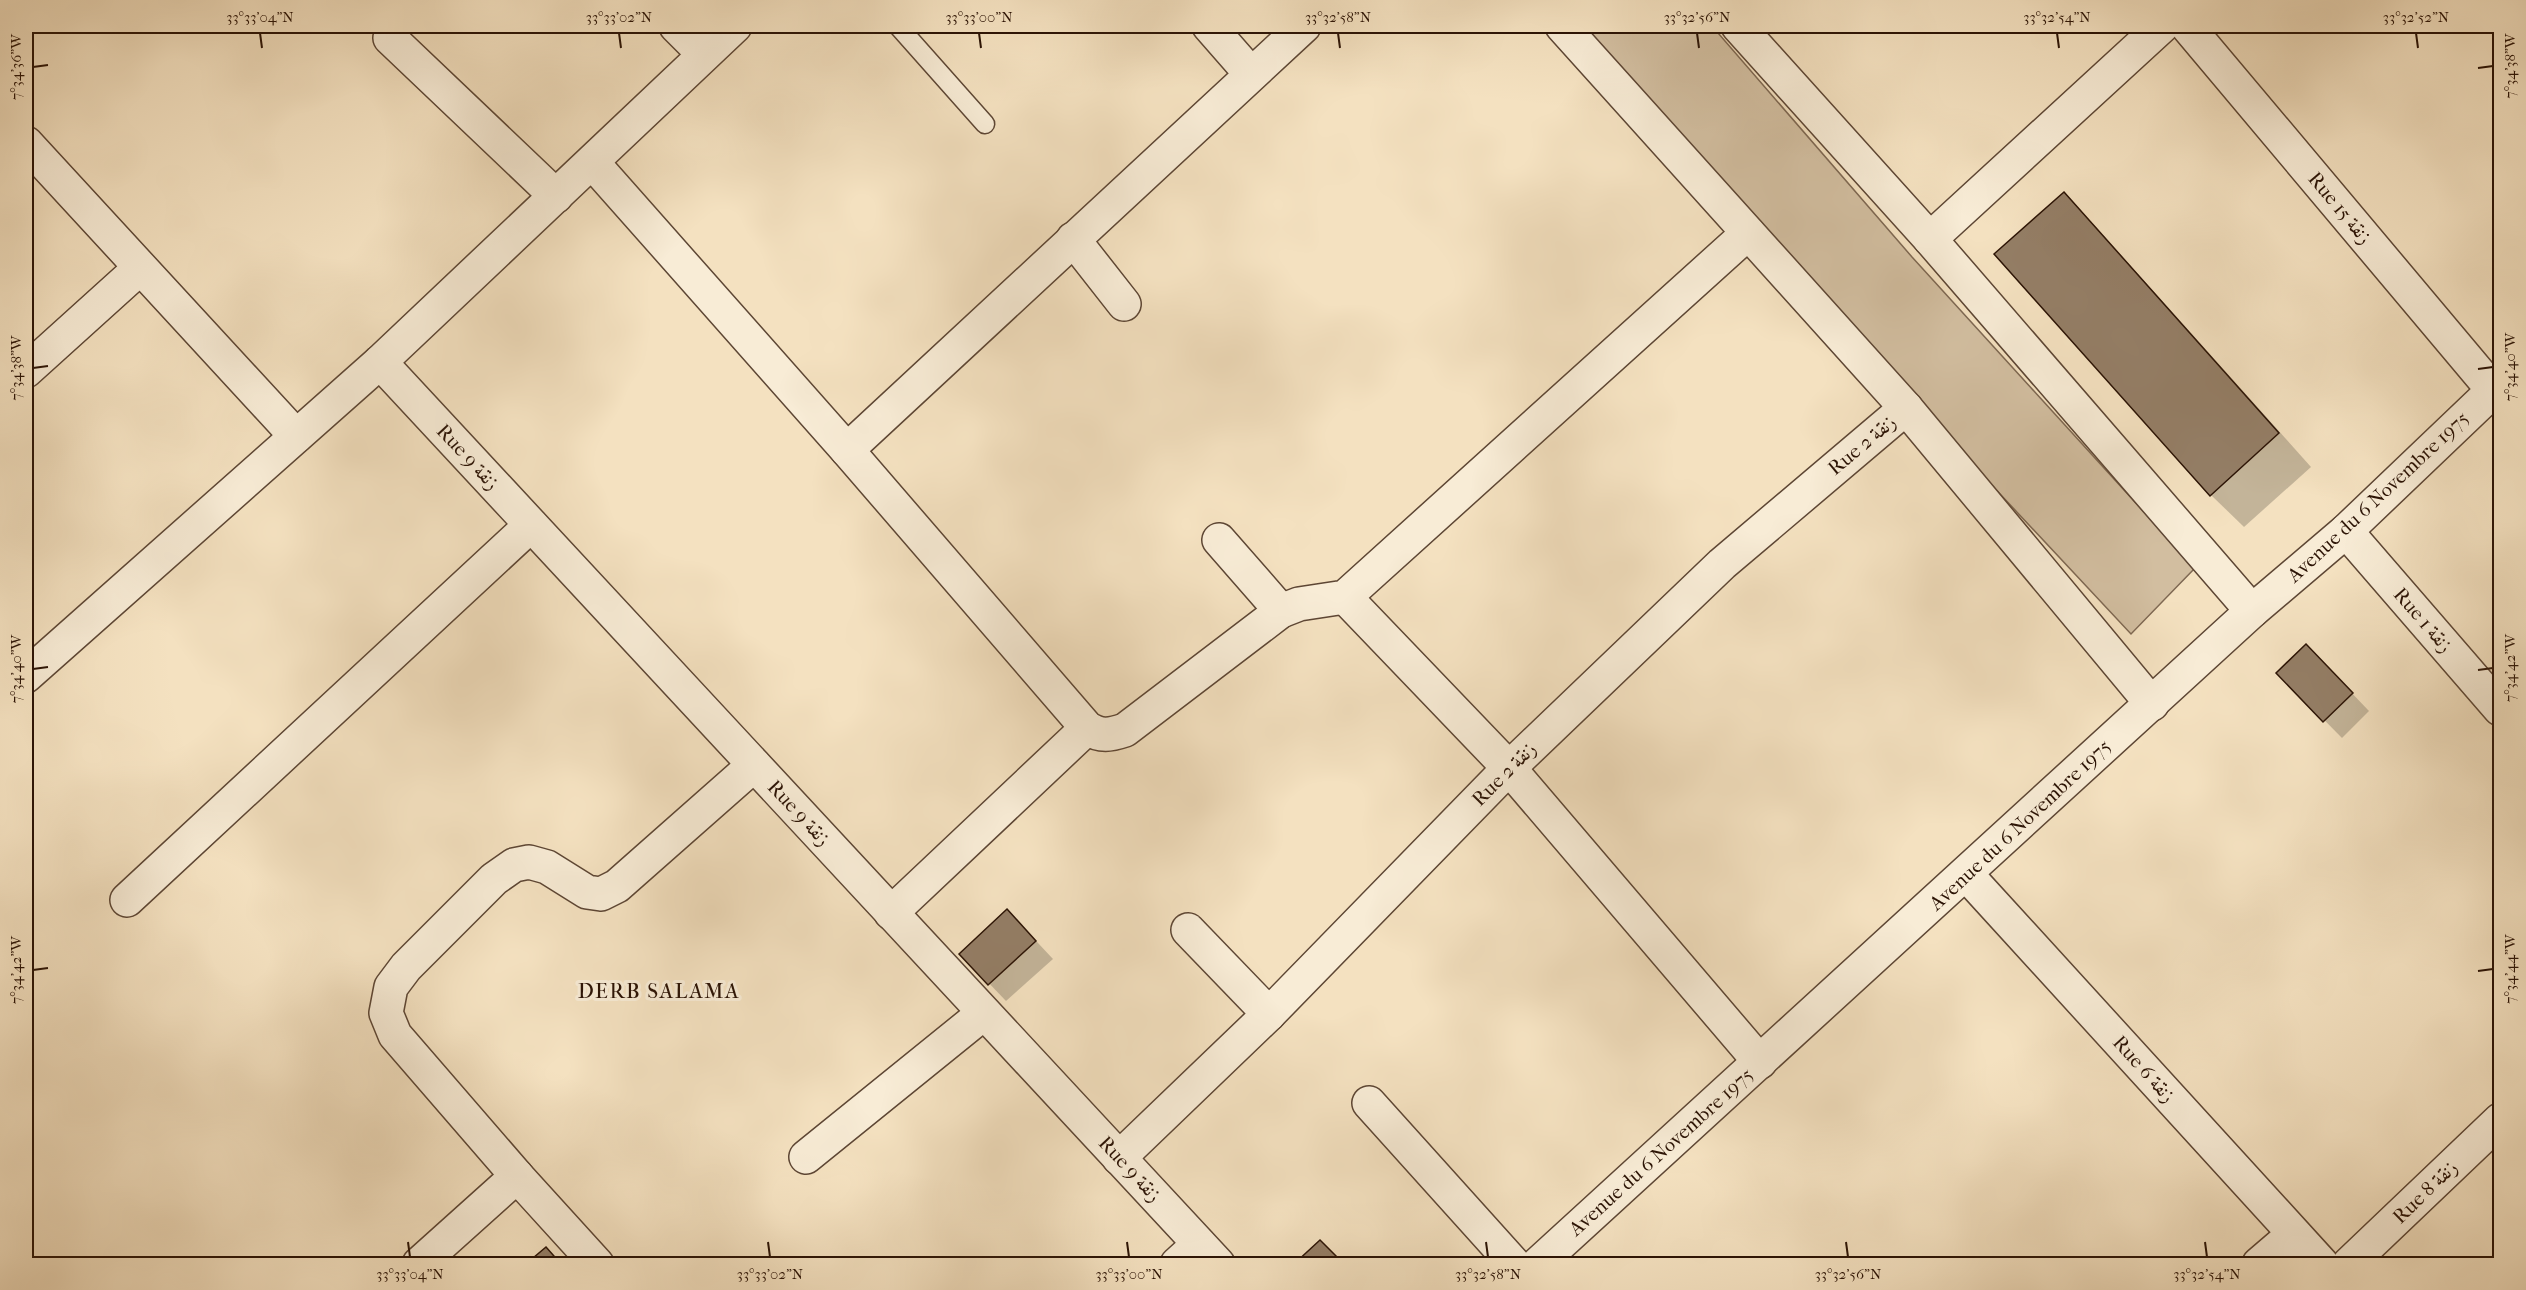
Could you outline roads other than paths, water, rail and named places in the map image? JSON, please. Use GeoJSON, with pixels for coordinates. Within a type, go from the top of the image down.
{"type":"FeatureCollection","features":[{"type":"Feature","properties":{"kind":"street"},"geometry":{"type":"LineString","coordinates":[[676,26],[704,54]]}},
{"type":"Feature","properties":{"kind":"street"},"geometry":{"type":"LineString","coordinates":[[26,676],[380,362],[735,26]]}},
{"type":"Feature","properties":{"kind":"street"},"geometry":{"type":"LineString","coordinates":[[1209,26],[1251,74]]}},
{"type":"Feature","properties":{"kind":"street"},"geometry":{"type":"LineString","coordinates":[[848,450],[1304,26]]}},
{"type":"Feature","properties":{"kind":"street"},"geometry":{"type":"LineString","coordinates":[[1562,26],[1906,408],[2152,704]]}},
{"type":"Feature","properties":{"kind":"street"},"geometry":{"type":"LineString","coordinates":[[1738,26],[1930,239],[2252,611]]}},
{"type":"Feature","properties":{"kind":"street"},"geometry":{"type":"LineString","coordinates":[[1930,239],[2162,26]]}},
{"type":"Feature","properties":{"kind":"street","name":"Rue 15 زنقة"},"geometry":{"type":"LineString","coordinates":[[2187,26],[2497,387]]}},
{"type":"Feature","properties":{"kind":"street"},"geometry":{"type":"LineString","coordinates":[[390,38],[556,196]]}},
{"type":"Feature","properties":{"kind":"street"},"geometry":{"type":"LineString","coordinates":[[26,143],[296,436]]}},
{"type":"Feature","properties":{"kind":"street"},"geometry":{"type":"LineString","coordinates":[[591,162],[848,450],[1087,728],[1098,735],[1110,735],[1125,729],[1281,611],[1299,604],[1345,597],[1748,233]]}},
{"type":"Feature","properties":{"kind":"street"},"geometry":{"type":"LineString","coordinates":[[1073,239],[1124,304]]}},
{"type":"Feature","properties":{"kind":"street"},"geometry":{"type":"LineString","coordinates":[[26,371],[140,268]]}},
{"type":"Feature","properties":{"kind":"street","name":"Rue 9 زنقة"},"geometry":{"type":"LineString","coordinates":[[380,362],[1119,1158],[1198,1258]]}},
{"type":"Feature","properties":{"kind":"street","name":"Avenue du 6 Novembre 1975"},"geometry":{"type":"LineString","coordinates":[[1538,1264],[2252,611],[2346,531],[2497,387]]}},
{"type":"Feature","properties":{"kind":"street","name":"Rue 2 زنقة"},"geometry":{"type":"LineString","coordinates":[[1119,1158],[1269,1014],[1509,768],[1722,564],[1906,408]]}},
{"type":"Feature","properties":{"kind":"street"},"geometry":{"type":"LineString","coordinates":[[127,900],[531,525]]}},
{"type":"Feature","properties":{"kind":"street","name":"Rue 1 زنقة"},"geometry":{"type":"LineString","coordinates":[[2346,531],[2500,709]]}},
{"type":"Feature","properties":{"kind":"street"},"geometry":{"type":"LineString","coordinates":[[1219,540],[1281,611]]}},
{"type":"Feature","properties":{"kind":"street"},"geometry":{"type":"LineString","coordinates":[[1345,597],[1509,768],[1760,1062]]}},
{"type":"Feature","properties":{"kind":"street"},"geometry":{"type":"LineString","coordinates":[[891,913],[1087,728]]}},
{"type":"Feature","properties":{"kind":"street"},"geometry":{"type":"LineString","coordinates":[[597,1264],[395,1035],[386,1012],[391,987],[406,967],[494,879],[514,865],[529,862],[548,867],[587,892],[600,894],[617,886],[754,765]]}},
{"type":"Feature","properties":{"kind":"street","name":"Rue 6 زنقة"},"geometry":{"type":"LineString","coordinates":[[1966,874],[2322,1264]]}},
{"type":"Feature","properties":{"kind":"street"},"geometry":{"type":"LineString","coordinates":[[1188,930],[1269,1014]]}},
{"type":"Feature","properties":{"kind":"street"},"geometry":{"type":"LineString","coordinates":[[806,1157],[984,1013]]}},
{"type":"Feature","properties":{"kind":"street"},"geometry":{"type":"LineString","coordinates":[[1370,1103],[1514,1264]]}},
{"type":"Feature","properties":{"kind":"street","name":"Rue 8 زنقة"},"geometry":{"type":"LineString","coordinates":[[2349,1264],[2500,1120]]}},
{"type":"Feature","properties":{"kind":"street"},"geometry":{"type":"LineString","coordinates":[[419,1264],[517,1176]]}},
{"type":"Feature","properties":{"kind":"street"},"geometry":{"type":"LineString","coordinates":[[2259,1264],[2294,1234]]}},
{"type":"Feature","properties":{"kind":"lane"},"geometry":{"type":"LineString","coordinates":[[898,26],[985,124]]}},
{"type":"Feature","properties":{"kind":"district","name":"DERB SALAMA"},"geometry":{"type":"Point","coordinates":[659,991]}}]}
